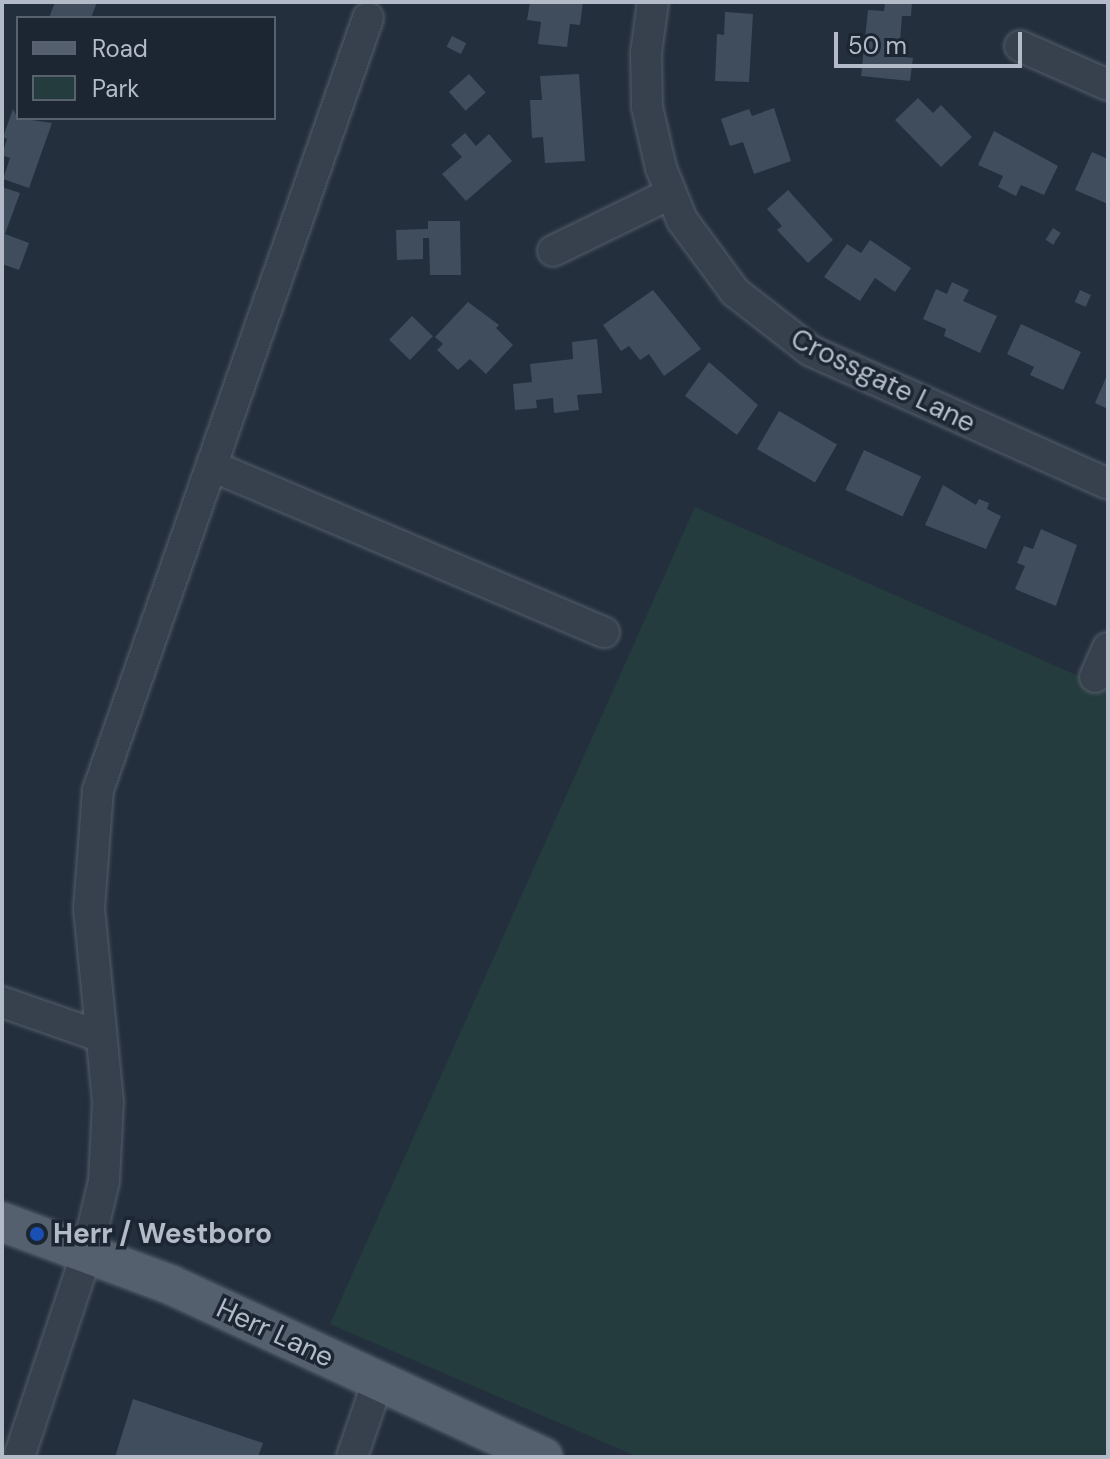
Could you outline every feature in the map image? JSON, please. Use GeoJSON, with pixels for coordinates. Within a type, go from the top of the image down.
{"type":"FeatureCollection","features":[{"type":"Feature","properties":{"kind":"main road","name":"Herr Lane"},"geometry":{"type":"LineString","coordinates":[[2,1222],[87,1252],[543,1457]]}},
{"type":"Feature","properties":{"kind":"street","name":"Crossgate Lane"},"geometry":{"type":"LineString","coordinates":[[653,2],[646,53],[647,107],[670,194],[710,262],[773,326],[845,368],[1108,484]]}},
{"type":"Feature","properties":{"kind":"street"},"geometry":{"type":"LineString","coordinates":[[19,1457],[87,1252],[106,1149],[108,1102],[99,1036],[89,909],[98,790],[368,18]]}},
{"type":"Feature","properties":{"kind":"street"},"geometry":{"type":"LineString","coordinates":[[1020,46],[1108,85]]}},
{"type":"Feature","properties":{"kind":"street"},"geometry":{"type":"LineString","coordinates":[[553,251],[670,194]]}},
{"type":"Feature","properties":{"kind":"street"},"geometry":{"type":"LineString","coordinates":[[212,466],[604,632]]}},
{"type":"Feature","properties":{"kind":"street"},"geometry":{"type":"LineString","coordinates":[[1095,677],[1108,648]]}},
{"type":"Feature","properties":{"kind":"street"},"geometry":{"type":"LineString","coordinates":[[2,1002],[99,1036]]}},
{"type":"Feature","properties":{"kind":"street"},"geometry":{"type":"LineString","coordinates":[[352,1457],[378,1381]]}},
{"type":"Feature","properties":{"kind":"green space"},"geometry":{"type":"Polygon","coordinates":[[[695,507],[1108,689],[1108,1457],[638,1457],[330,1324],[695,507]]]}},
{"type":"Feature","properties":{"kind":"building"},"geometry":{"type":"Polygon","coordinates":[[[55,2],[97,2],[92,16],[50,16],[55,2]]]}},
{"type":"Feature","properties":{"kind":"building"},"geometry":{"type":"Polygon","coordinates":[[[530,2],[583,2],[580,25],[570,24],[567,47],[538,44],[541,22],[527,20],[530,2]]]}},
{"type":"Feature","properties":{"kind":"building"},"geometry":{"type":"Polygon","coordinates":[[[885,2],[912,2],[911,16],[902,16],[899,56],[913,58],[910,81],[861,76],[868,10],[884,11],[885,2]]]}},
{"type":"Feature","properties":{"kind":"building"},"geometry":{"type":"Polygon","coordinates":[[[725,12],[753,14],[749,82],[715,81],[717,34],[724,35],[725,12]]]}},
{"type":"Feature","properties":{"kind":"building"},"geometry":{"type":"Polygon","coordinates":[[[452,36],[466,43],[461,54],[447,47],[452,36]]]}},
{"type":"Feature","properties":{"kind":"building"},"geometry":{"type":"Polygon","coordinates":[[[469,74],[486,93],[466,111],[449,92],[469,74]]]}},
{"type":"Feature","properties":{"kind":"building"},"geometry":{"type":"Polygon","coordinates":[[[579,74],[585,161],[545,163],[543,137],[532,138],[530,100],[542,100],[540,76],[579,74]]]}},
{"type":"Feature","properties":{"kind":"building"},"geometry":{"type":"Polygon","coordinates":[[[918,98],[933,113],[941,105],[972,137],[941,167],[895,120],[918,98]]]}},
{"type":"Feature","properties":{"kind":"building"},"geometry":{"type":"Polygon","coordinates":[[[774,108],[791,161],[754,174],[743,142],[730,146],[721,119],[749,109],[752,116],[774,108]]]}},
{"type":"Feature","properties":{"kind":"building"},"geometry":{"type":"Polygon","coordinates":[[[13,109],[16,120],[52,123],[29,188],[3,179],[10,158],[2,155],[7,139],[3,137],[13,109]]]}},
{"type":"Feature","properties":{"kind":"building"},"geometry":{"type":"Polygon","coordinates":[[[994,131],[1058,166],[1044,195],[1021,185],[1016,196],[998,187],[1003,176],[978,165],[994,131]]]}},
{"type":"Feature","properties":{"kind":"building"},"geometry":{"type":"Polygon","coordinates":[[[465,133],[476,146],[489,134],[512,161],[466,201],[442,174],[462,157],[451,145],[465,133]]]}},
{"type":"Feature","properties":{"kind":"building"},"geometry":{"type":"Polygon","coordinates":[[[1092,152],[1108,159],[1108,204],[1075,190],[1092,152]]]}},
{"type":"Feature","properties":{"kind":"building"},"geometry":{"type":"Polygon","coordinates":[[[2,187],[20,193],[5,234],[29,243],[19,270],[2,264],[2,187]]]}},
{"type":"Feature","properties":{"kind":"building"},"geometry":{"type":"Polygon","coordinates":[[[788,190],[833,240],[808,263],[777,230],[782,226],[767,209],[788,190]]]}},
{"type":"Feature","properties":{"kind":"building"},"geometry":{"type":"Polygon","coordinates":[[[428,221],[460,221],[461,275],[430,275],[429,238],[423,238],[423,259],[397,260],[396,230],[428,229],[428,221]]]}},
{"type":"Feature","properties":{"kind":"building"},"geometry":{"type":"Polygon","coordinates":[[[1053,228],[1061,233],[1053,245],[1046,240],[1053,228]]]}},
{"type":"Feature","properties":{"kind":"building"},"geometry":{"type":"Polygon","coordinates":[[[870,240],[911,268],[895,292],[875,278],[860,301],[824,277],[847,244],[861,253],[870,240]]]}},
{"type":"Feature","properties":{"kind":"building"},"geometry":{"type":"Polygon","coordinates":[[[952,282],[969,290],[963,301],[997,316],[980,353],[944,336],[946,329],[923,319],[936,289],[947,294],[952,282]]]}},
{"type":"Feature","properties":{"kind":"building"},"geometry":{"type":"Polygon","coordinates":[[[653,290],[701,349],[664,376],[649,354],[640,360],[629,346],[621,351],[603,325],[653,290]]]}},
{"type":"Feature","properties":{"kind":"building"},"geometry":{"type":"Polygon","coordinates":[[[1080,290],[1091,295],[1086,307],[1075,302],[1080,290]]]}},
{"type":"Feature","properties":{"kind":"building"},"geometry":{"type":"Polygon","coordinates":[[[468,302],[499,325],[496,328],[513,345],[486,374],[470,359],[458,370],[437,350],[443,344],[435,337],[468,302]]]}},
{"type":"Feature","properties":{"kind":"building"},"geometry":{"type":"Polygon","coordinates":[[[412,316],[433,336],[410,360],[389,340],[412,316]]]}},
{"type":"Feature","properties":{"kind":"building"},"geometry":{"type":"Polygon","coordinates":[[[1021,324],[1081,352],[1063,390],[1030,375],[1034,367],[1007,354],[1021,324]]]}},
{"type":"Feature","properties":{"kind":"building"},"geometry":{"type":"Polygon","coordinates":[[[597,339],[602,393],[577,395],[579,410],[554,413],[553,398],[536,400],[537,408],[515,410],[513,384],[532,382],[530,364],[573,359],[572,342],[597,339]]]}},
{"type":"Feature","properties":{"kind":"building"},"geometry":{"type":"Polygon","coordinates":[[[709,362],[758,405],[737,435],[685,396],[709,362]]]}},
{"type":"Feature","properties":{"kind":"building"},"geometry":{"type":"Polygon","coordinates":[[[1108,373],[1108,409],[1095,403],[1108,373]]]}},
{"type":"Feature","properties":{"kind":"building"},"geometry":{"type":"Polygon","coordinates":[[[779,411],[837,444],[815,483],[757,449],[779,411]]]}},
{"type":"Feature","properties":{"kind":"building"},"geometry":{"type":"Polygon","coordinates":[[[864,450],[921,477],[903,517],[845,490],[864,450]]]}},
{"type":"Feature","properties":{"kind":"building"},"geometry":{"type":"Polygon","coordinates":[[[943,485],[976,505],[979,499],[989,503],[987,509],[1001,516],[986,549],[925,525],[943,485]]]}},
{"type":"Feature","properties":{"kind":"building"},"geometry":{"type":"Polygon","coordinates":[[[1041,529],[1077,545],[1056,606],[1015,589],[1025,566],[1017,563],[1024,546],[1033,549],[1041,529]]]}},
{"type":"Feature","properties":{"kind":"building"},"geometry":{"type":"Polygon","coordinates":[[[133,1399],[263,1443],[258,1457],[115,1457],[133,1399]]]}},
{"type":"Feature","properties":{"kind":"place","name":"Herr / Westboro"},"geometry":{"type":"Point","coordinates":[37,1234]}}]}
